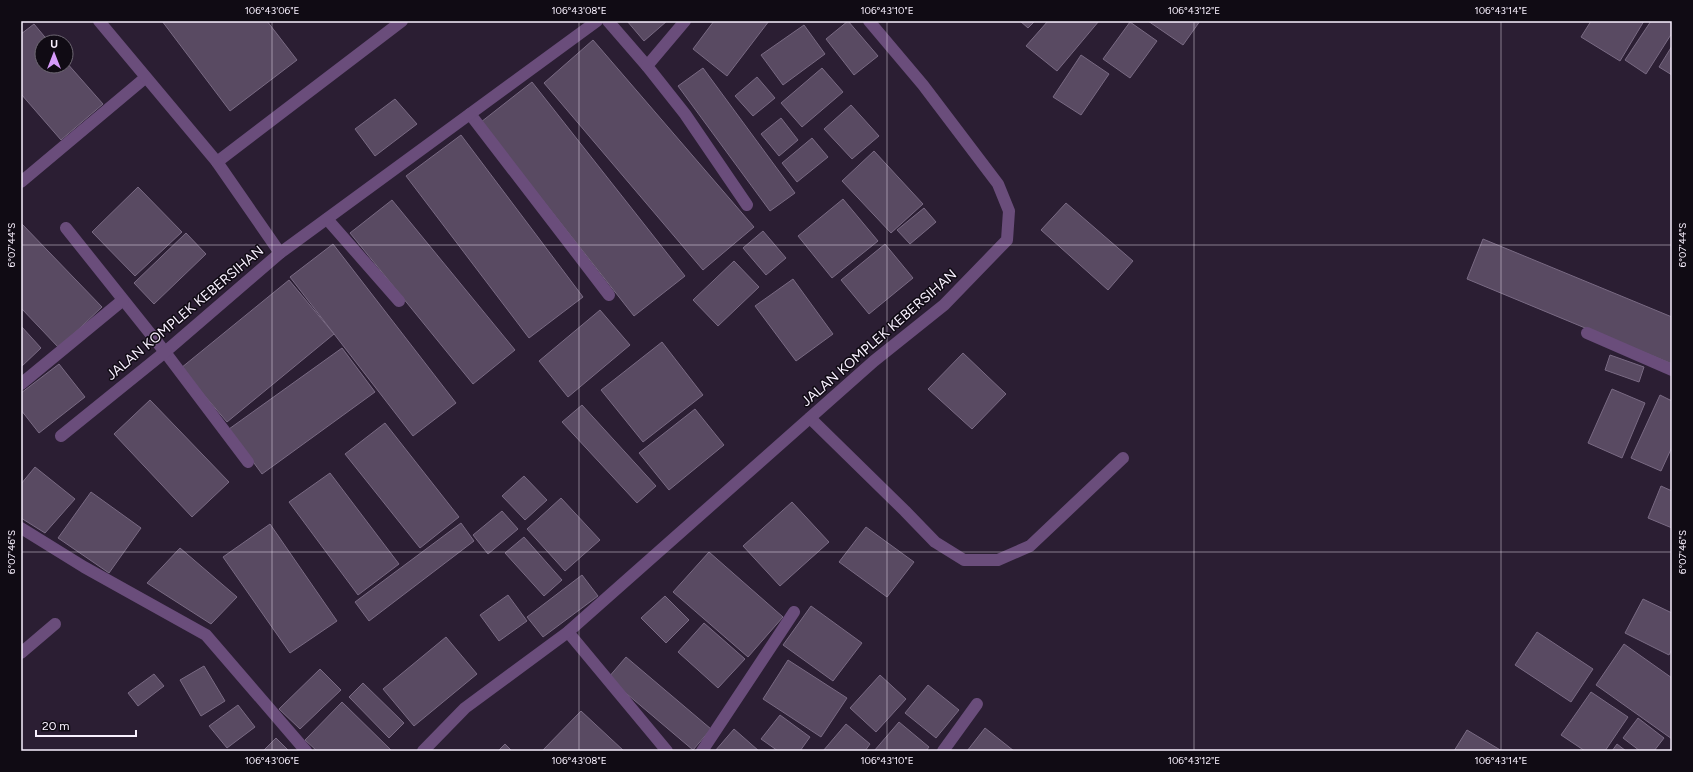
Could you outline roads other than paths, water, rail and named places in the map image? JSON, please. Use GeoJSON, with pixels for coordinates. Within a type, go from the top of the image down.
{"type":"FeatureCollection","features":[{"type":"Feature","properties":{"kind":"street","name":"JALAN KOMPLEK KEBERSIHAN"},"geometry":{"type":"LineString","coordinates":[[61,436],[165,352],[280,253],[217,162],[145,78],[99,21]]}},
{"type":"Feature","properties":{"kind":"street"},"geometry":{"type":"LineString","coordinates":[[217,162],[402,21]]}},
{"type":"Feature","properties":{"kind":"street"},"geometry":{"type":"LineString","coordinates":[[280,253],[597,21]]}},
{"type":"Feature","properties":{"kind":"street"},"geometry":{"type":"LineString","coordinates":[[608,21],[647,66],[684,114],[747,204]]}},
{"type":"Feature","properties":{"kind":"street"},"geometry":{"type":"LineString","coordinates":[[647,66],[685,21]]}},
{"type":"Feature","properties":{"kind":"street","name":"JALAN KOMPLEK KEBERSIHAN"},"geometry":{"type":"LineString","coordinates":[[423,751],[465,708],[568,632],[874,361],[944,305],[1007,240],[1009,211],[998,184],[923,85],[869,21]]}},
{"type":"Feature","properties":{"kind":"street"},"geometry":{"type":"LineString","coordinates":[[21,182],[145,78]]}},
{"type":"Feature","properties":{"kind":"street"},"geometry":{"type":"LineString","coordinates":[[470,114],[609,295]]}},
{"type":"Feature","properties":{"kind":"street"},"geometry":{"type":"LineString","coordinates":[[327,219],[399,301]]}},
{"type":"Feature","properties":{"kind":"street"},"geometry":{"type":"LineString","coordinates":[[66,228],[165,352],[248,462]]}},
{"type":"Feature","properties":{"kind":"street"},"geometry":{"type":"LineString","coordinates":[[21,384],[123,300]]}},
{"type":"Feature","properties":{"kind":"street"},"geometry":{"type":"LineString","coordinates":[[1587,333],[1672,370]]}},
{"type":"Feature","properties":{"kind":"street"},"geometry":{"type":"LineString","coordinates":[[810,418],[935,542],[964,560],[998,560],[1030,546],[1123,458]]}},
{"type":"Feature","properties":{"kind":"street"},"geometry":{"type":"LineString","coordinates":[[21,528],[84,567],[206,635],[306,751]]}},
{"type":"Feature","properties":{"kind":"street"},"geometry":{"type":"LineString","coordinates":[[702,751],[794,612]]}},
{"type":"Feature","properties":{"kind":"street"},"geometry":{"type":"LineString","coordinates":[[21,653],[54,624]]}},
{"type":"Feature","properties":{"kind":"street"},"geometry":{"type":"LineString","coordinates":[[568,632],[667,751]]}},
{"type":"Feature","properties":{"kind":"street"},"geometry":{"type":"LineString","coordinates":[[943,751],[977,704]]}}]}
